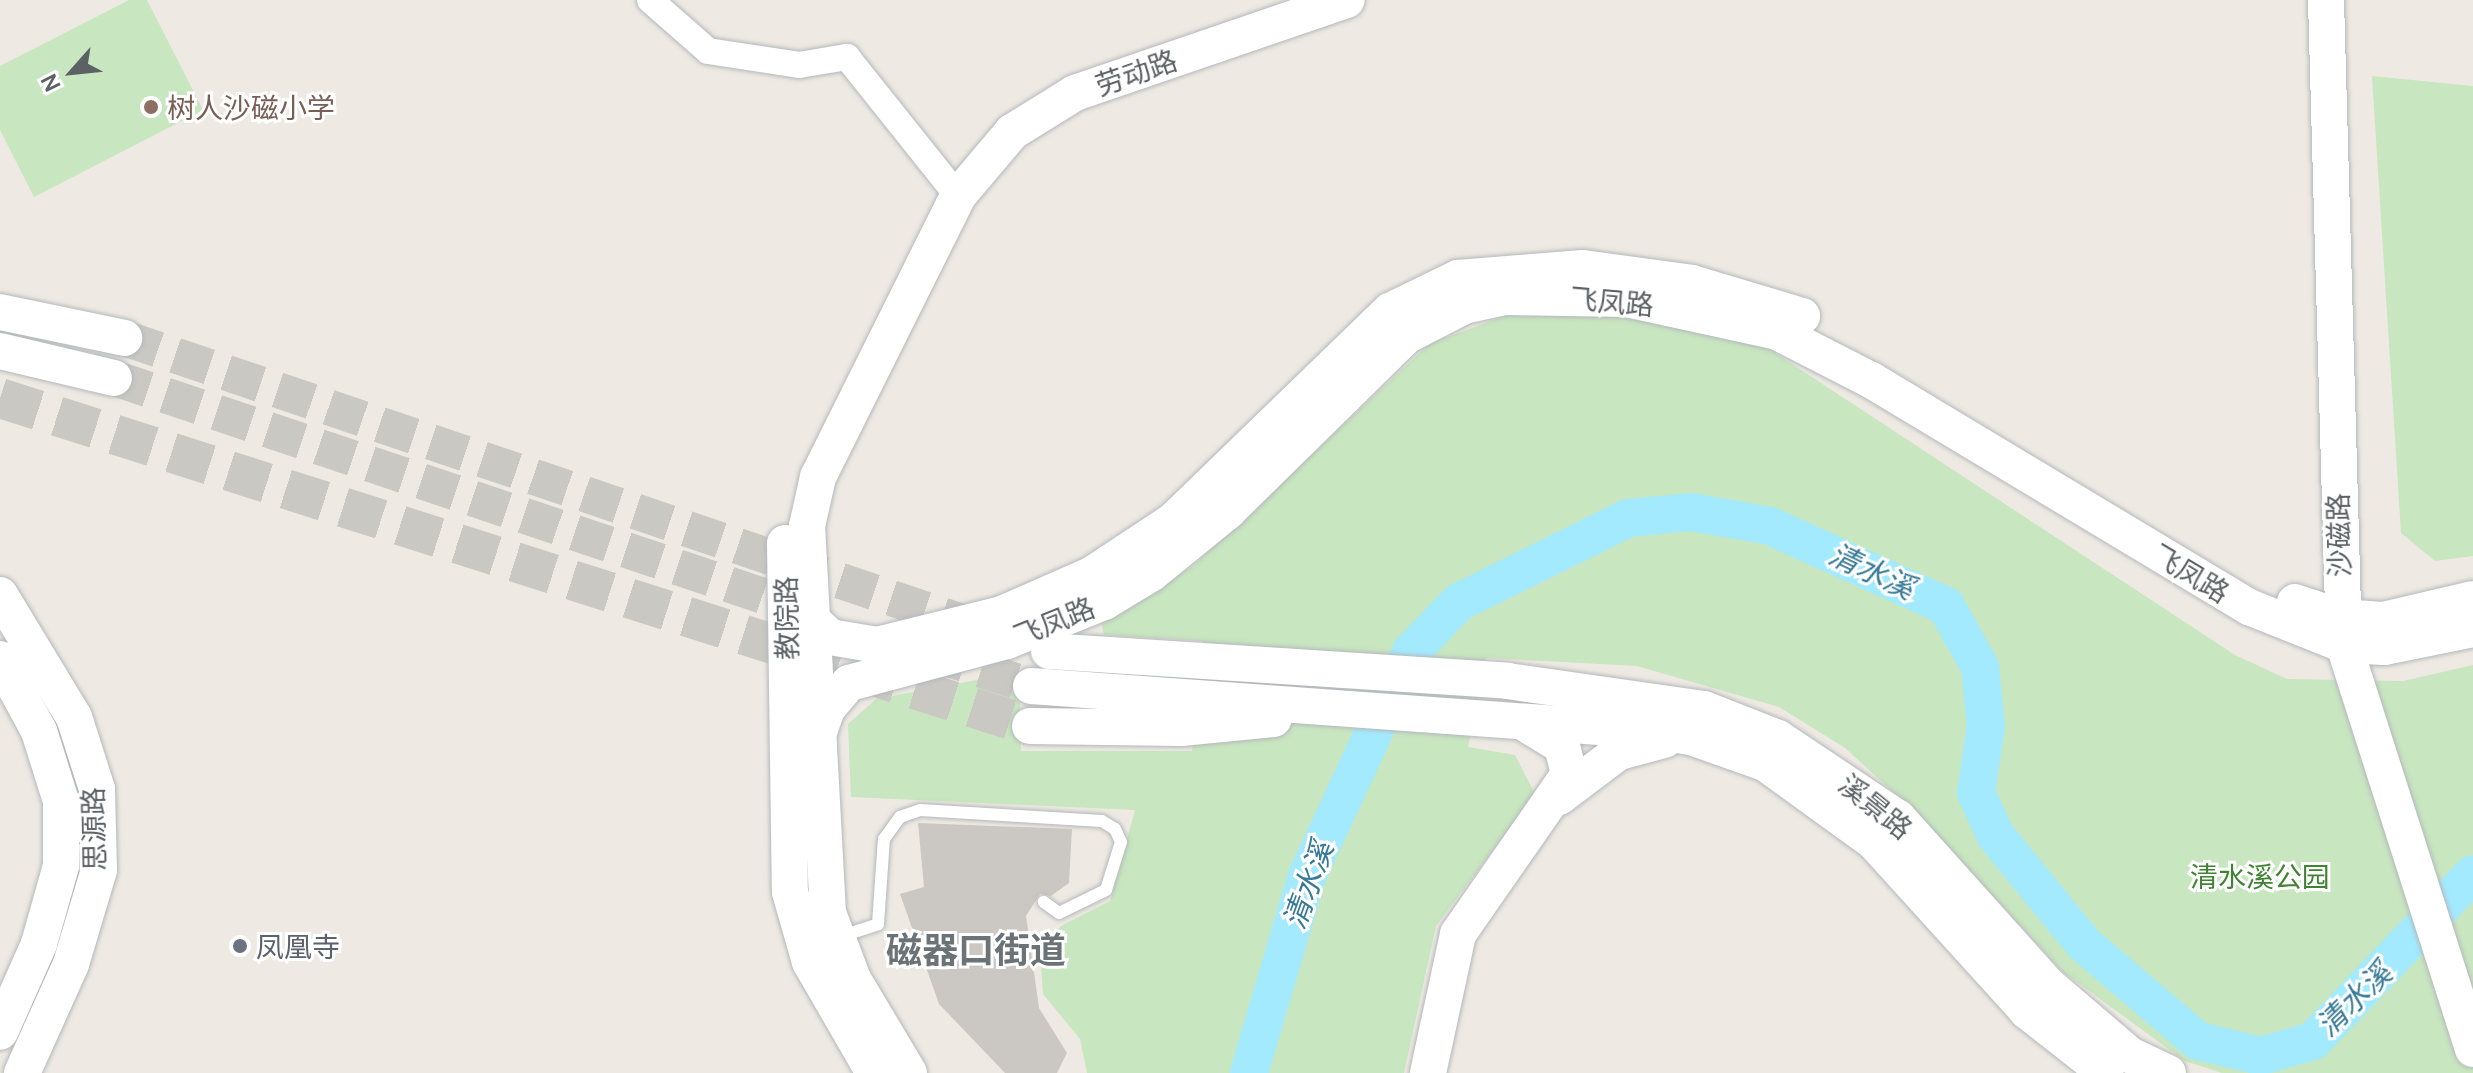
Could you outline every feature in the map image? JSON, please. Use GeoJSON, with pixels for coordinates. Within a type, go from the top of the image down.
{"type":"FeatureCollection","features":[{"type":"Feature","properties":{"kind":"main road","name":"劳动路"},"geometry":{"type":"LineString","coordinates":[[951,187],[992,123],[1045,86],[1292,0]]}},
{"type":"Feature","properties":{"kind":"main road","name":"劳动路"},"geometry":{"type":"LineString","coordinates":[[951,187],[1042,109],[1346,0]]}},
{"type":"Feature","properties":{"kind":"main road","name":"沙磁路"},"geometry":{"type":"LineString","coordinates":[[2326,0],[2342,631],[2471,1040]]}},
{"type":"Feature","properties":{"kind":"main road","name":"教院路"},"geometry":{"type":"LineString","coordinates":[[874,1073],[820,943],[823,880],[810,499],[951,187]]}},
{"type":"Feature","properties":{"kind":"main road","name":"教院路"},"geometry":{"type":"LineString","coordinates":[[909,1073],[820,943],[790,892],[790,489],[951,187]]}},
{"type":"Feature","properties":{"kind":"main road","name":"飞凤路"},"geometry":{"type":"LineString","coordinates":[[812,620],[830,637],[877,645],[1046,598],[1173,521],[1390,311],[1458,278],[1534,267],[1692,283],[1786,308],[2246,581],[2342,631],[2473,599]]}},
{"type":"Feature","properties":{"kind":"main road","name":"飞凤路"},"geometry":{"type":"LineString","coordinates":[[818,735],[827,709],[849,683],[1007,641],[1104,602],[1152,573],[1228,511],[1406,336],[1464,306],[1505,297],[1626,299],[1777,332],[1871,380],[2207,584],[2384,647],[2473,629]]}},
{"type":"Feature","properties":{"kind":"main road"},"geometry":{"type":"LineString","coordinates":[[0,312],[124,338]]}},
{"type":"Feature","properties":{"kind":"main road"},"geometry":{"type":"LineString","coordinates":[[0,351],[114,378]]}},
{"type":"Feature","properties":{"kind":"main road","name":"思源路"},"geometry":{"type":"LineString","coordinates":[[0,595],[74,717],[97,789],[99,870],[71,964],[22,1073]]}},
{"type":"Feature","properties":{"kind":"main road","name":"溪景路"},"geometry":{"type":"LineString","coordinates":[[1049,651],[1507,681],[1647,697],[1778,738],[1898,818],[2048,985],[2130,1055],[2168,1073]]}},
{"type":"Feature","properties":{"kind":"main road","name":"思源路"},"geometry":{"type":"LineString","coordinates":[[0,659],[39,731],[61,801],[61,866],[39,944],[0,1032]]}},
{"type":"Feature","properties":{"kind":"main road"},"geometry":{"type":"LineString","coordinates":[[1031,686],[1184,712]]}},
{"type":"Feature","properties":{"kind":"main road","name":"溪景路"},"geometry":{"type":"LineString","coordinates":[[1184,712],[1363,710],[1509,720],[1691,737],[1765,763],[1874,842],[2027,1011],[2106,1073]]}},
{"type":"Feature","properties":{"kind":"main road"},"geometry":{"type":"LineString","coordinates":[[1030,726],[1184,712]]}},
{"type":"Feature","properties":{"kind":"main road"},"geometry":{"type":"LineString","coordinates":[[1509,720],[1547,734],[1569,760],[1559,797]]}},
{"type":"Feature","properties":{"kind":"main road"},"geometry":{"type":"LineString","coordinates":[[1428,1073],[1458,934],[1559,797],[1619,752],[1691,737]]}},
{"type":"Feature","properties":{"kind":"street"},"geometry":{"type":"LineString","coordinates":[[650,0],[708,51],[799,65],[847,57],[951,187]]}},
{"type":"Feature","properties":{"kind":"lane"},"geometry":{"type":"LineString","coordinates":[[820,943],[878,924],[884,839],[900,817],[920,810],[999,820],[1102,821],[1120,836],[1100,895],[1059,913],[1044,902]]}},
{"type":"Feature","properties":{"kind":"green space"},"geometry":{"type":"Polygon","coordinates":[[[129,0],[147,0],[203,110],[34,197],[0,130],[0,66],[129,0]]]}},
{"type":"Feature","properties":{"kind":"green space"},"geometry":{"type":"Polygon","coordinates":[[[2372,76],[2473,86],[2473,556],[2435,561],[2401,533],[2372,76]]]}},
{"type":"Feature","properties":{"kind":"green space","name":"清水溪公园"},"geometry":{"type":"Polygon","coordinates":[[[1576,311],[1662,318],[1757,341],[2235,655],[2287,679],[2403,681],[2473,665],[2473,1073],[2222,1073],[2185,1061],[2063,972],[1916,813],[1845,748],[1779,707],[1637,666],[1486,658],[1468,747],[1515,755],[1535,794],[1436,926],[1404,1073],[1087,1073],[1080,1039],[1043,994],[1040,951],[1061,926],[1110,901],[1135,810],[851,797],[848,724],[876,699],[1019,672],[1021,751],[1192,751],[1203,641],[1104,635],[1101,621],[1193,566],[1429,344],[1504,316],[1576,311]]]}},
{"type":"Feature","properties":{"kind":"building"},"geometry":{"type":"Polygon","coordinates":[[[918,823],[1072,829],[1069,883],[1051,896],[1040,894],[1026,916],[1039,1008],[1067,1053],[1057,1073],[1005,1073],[939,1004],[900,894],[924,887],[918,823]]]}},
{"type":"Feature","properties":{"kind":"waterway","name":"清水溪"},"geometry":{"type":"LineString","coordinates":[[1249,1073],[1307,876],[1411,652],[1459,602],[1628,518],[1691,512],[1770,526],[1946,606],[1980,667],[1986,726],[1976,793],[1996,836],[2084,944],[2198,1041],[2261,1056],[2313,1041],[2473,874]]}},
{"type":"Feature","properties":{"kind":"tunnel"},"geometry":{"type":"LineString","coordinates":[[124,338],[980,628]]}},
{"type":"Feature","properties":{"kind":"tunnel"},"geometry":{"type":"LineString","coordinates":[[114,378],[814,613]]}},
{"type":"Feature","properties":{"kind":"tunnel"},"geometry":{"type":"LineString","coordinates":[[0,398],[1030,726]]}},
{"type":"Feature","properties":{"kind":"tunnel"},"geometry":{"type":"LineString","coordinates":[[930,653],[1031,686]]}},
{"type":"Feature","properties":{"kind":"place","name":"树人沙磁小学"},"geometry":{"type":"Point","coordinates":[151,107]}},
{"type":"Feature","properties":{"kind":"place","name":"凤凰寺"},"geometry":{"type":"Point","coordinates":[240,946]}},
{"type":"Feature","properties":{"kind":"district","name":"磁器口街道"},"geometry":{"type":"Point","coordinates":[976,950]}}]}
